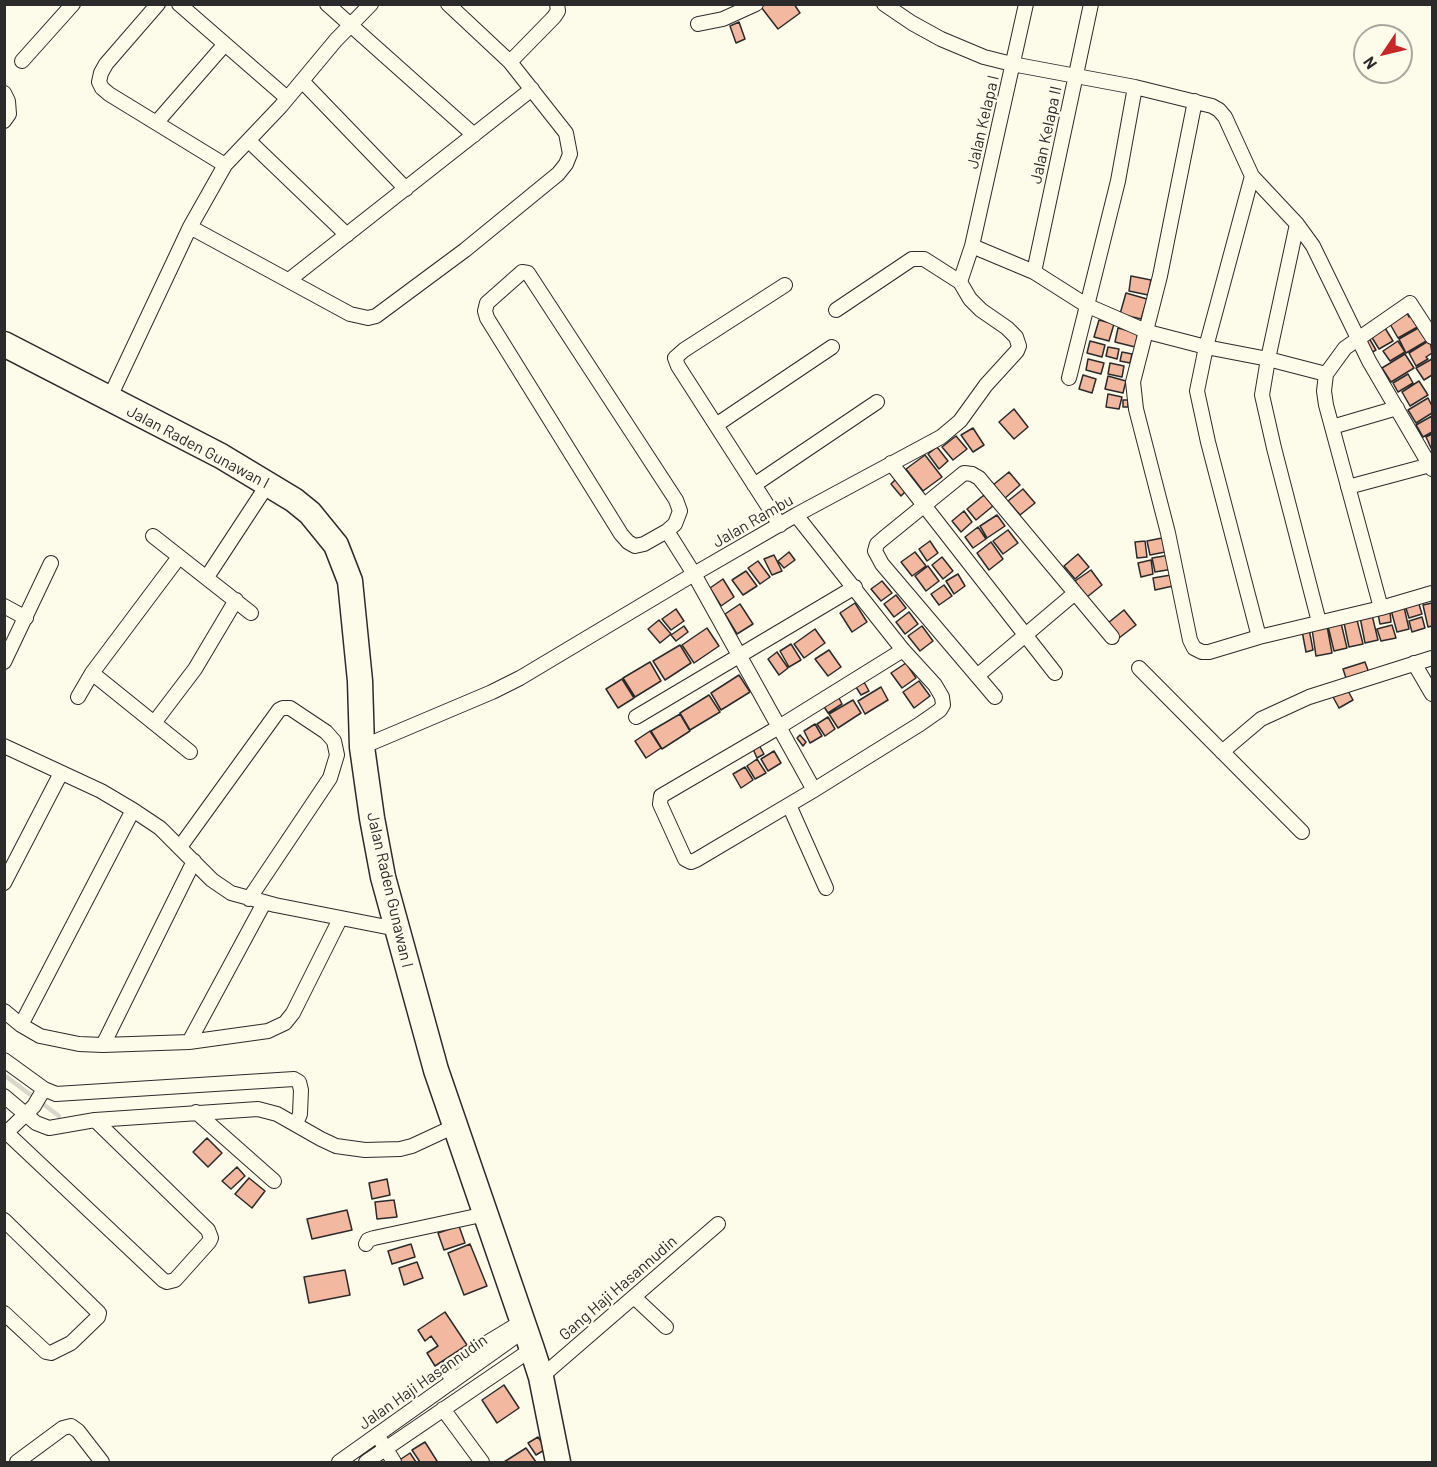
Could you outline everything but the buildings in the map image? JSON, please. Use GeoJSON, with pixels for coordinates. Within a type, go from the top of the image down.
{"type":"FeatureCollection","features":[{"type":"Feature","properties":{"kind":"highway","name":"Jalan Raden Gunawan I"},"geometry":{"type":"LineString","coordinates":[[4,344],[221,456],[268,484],[294,501],[316,520],[336,545],[350,581],[359,660],[362,747],[383,877],[436,1070],[527,1333],[540,1377],[558,1462]]}},
{"type":"Feature","properties":{"kind":"street"},"geometry":{"type":"LineString","coordinates":[[22,61],[73,4]]}},
{"type":"Feature","properties":{"kind":"street"},"geometry":{"type":"LineString","coordinates":[[158,4],[106,64],[99,81],[102,88],[109,94],[225,165]]}},
{"type":"Feature","properties":{"kind":"street"},"geometry":{"type":"LineString","coordinates":[[179,4],[287,98]]}},
{"type":"Feature","properties":{"kind":"street"},"geometry":{"type":"LineString","coordinates":[[193,15],[203,4]]}},
{"type":"Feature","properties":{"kind":"street"},"geometry":{"type":"LineString","coordinates":[[327,4],[474,135]]}},
{"type":"Feature","properties":{"kind":"street"},"geometry":{"type":"LineString","coordinates":[[109,399],[190,227],[225,165],[371,4]]}},
{"type":"Feature","properties":{"kind":"street"},"geometry":{"type":"LineString","coordinates":[[190,227],[350,314],[368,318],[376,316],[465,250],[558,174],[570,154],[566,133],[510,62],[448,4]]}},
{"type":"Feature","properties":{"kind":"street"},"geometry":{"type":"LineString","coordinates":[[510,62],[554,17],[558,11],[557,4]]}},
{"type":"Feature","properties":{"kind":"street"},"geometry":{"type":"LineString","coordinates":[[698,24],[723,19],[756,4]]}},
{"type":"Feature","properties":{"kind":"street"},"geometry":{"type":"LineString","coordinates":[[884,4],[912,23],[963,49],[1012,64],[1135,87],[1195,101],[1212,106],[1225,117],[1252,176],[1297,224],[1321,262],[1358,338],[1431,467],[1348,487]]}},
{"type":"Feature","properties":{"kind":"street","name":"Jalan Kelapa I"},"geometry":{"type":"LineString","coordinates":[[972,246],[1026,4]]}},
{"type":"Feature","properties":{"kind":"street","name":"Jalan Kelapa II"},"geometry":{"type":"LineString","coordinates":[[1034,272],[1091,4]]}},
{"type":"Feature","properties":{"kind":"street"},"geometry":{"type":"LineString","coordinates":[[157,122],[225,44]]}},
{"type":"Feature","properties":{"kind":"street"},"geometry":{"type":"LineString","coordinates":[[302,81],[406,189]]}},
{"type":"Feature","properties":{"kind":"street"},"geometry":{"type":"LineString","coordinates":[[1068,378],[1118,181],[1135,87]]}},
{"type":"Feature","properties":{"kind":"street"},"geometry":{"type":"LineString","coordinates":[[290,280],[532,89]]}},
{"type":"Feature","properties":{"kind":"street"},"geometry":{"type":"LineString","coordinates":[[4,93],[8,101],[9,114],[4,121]]}},
{"type":"Feature","properties":{"kind":"street"},"geometry":{"type":"LineString","coordinates":[[1195,101],[1148,332],[1134,382],[1136,409],[1168,533],[1190,640],[1194,648],[1202,652],[1209,652],[1432,593]]}},
{"type":"Feature","properties":{"kind":"street"},"geometry":{"type":"LineString","coordinates":[[249,141],[346,235]]}},
{"type":"Feature","properties":{"kind":"street"},"geometry":{"type":"LineString","coordinates":[[1252,176],[1206,347],[1197,391],[1259,637]]}},
{"type":"Feature","properties":{"kind":"street"},"geometry":{"type":"LineString","coordinates":[[1297,224],[1262,395],[1319,622]]}},
{"type":"Feature","properties":{"kind":"street"},"geometry":{"type":"LineString","coordinates":[[836,310],[912,259],[924,259],[960,282],[972,246],[1034,272],[1086,305],[1148,332],[1206,347],[1268,359],[1326,375]]}},
{"type":"Feature","properties":{"kind":"street"},"geometry":{"type":"LineString","coordinates":[[519,273],[528,273],[676,500],[680,511],[679,517],[668,531],[644,544],[635,546],[628,542],[487,318],[485,312],[487,303],[519,273]]}},
{"type":"Feature","properties":{"kind":"street","name":"Jalan Rambu"},"geometry":{"type":"LineString","coordinates":[[362,747],[492,692],[796,515],[951,430],[1019,346],[1016,337],[981,310],[963,291],[960,282]]}},
{"type":"Feature","properties":{"kind":"street"},"geometry":{"type":"LineString","coordinates":[[780,525],[675,358],[785,285]]}},
{"type":"Feature","properties":{"kind":"street"},"geometry":{"type":"LineString","coordinates":[[1381,608],[1332,427],[1324,391],[1326,375],[1341,352],[1410,303],[1432,337]]}},
{"type":"Feature","properties":{"kind":"street"},"geometry":{"type":"LineString","coordinates":[[716,425],[832,347]]}},
{"type":"Feature","properties":{"kind":"street"},"geometry":{"type":"LineString","coordinates":[[754,485],[877,402]]}},
{"type":"Feature","properties":{"kind":"street"},"geometry":{"type":"LineString","coordinates":[[1332,427],[1397,408]]}},
{"type":"Feature","properties":{"kind":"street"},"geometry":{"type":"LineString","coordinates":[[891,463],[1055,673]]}},
{"type":"Feature","properties":{"kind":"street"},"geometry":{"type":"LineString","coordinates":[[995,698],[876,556],[875,551],[877,544],[964,473],[979,478],[1112,637]]}},
{"type":"Feature","properties":{"kind":"street"},"geometry":{"type":"LineString","coordinates":[[207,577],[268,484]]}},
{"type":"Feature","properties":{"kind":"street"},"geometry":{"type":"LineString","coordinates":[[796,515],[903,650],[935,684],[944,705],[920,724],[789,805],[691,862],[685,859],[659,801],[663,795],[779,728],[903,650]]}},
{"type":"Feature","properties":{"kind":"street"},"geometry":{"type":"LineString","coordinates":[[668,531],[814,790]]}},
{"type":"Feature","properties":{"kind":"street"},"geometry":{"type":"LineString","coordinates":[[153,537],[251,613]]}},
{"type":"Feature","properties":{"kind":"street"},"geometry":{"type":"LineString","coordinates":[[78,697],[92,673],[179,557]]}},
{"type":"Feature","properties":{"kind":"street"},"geometry":{"type":"LineString","coordinates":[[4,662],[51,563]]}},
{"type":"Feature","properties":{"kind":"street"},"geometry":{"type":"LineString","coordinates":[[636,717],[855,587]]}},
{"type":"Feature","properties":{"kind":"street"},"geometry":{"type":"LineString","coordinates":[[977,676],[1075,593]]}},
{"type":"Feature","properties":{"kind":"street"},"geometry":{"type":"LineString","coordinates":[[154,723],[195,669],[236,600]]}},
{"type":"Feature","properties":{"kind":"street"},"geometry":{"type":"LineString","coordinates":[[4,606],[26,618]]}},
{"type":"Feature","properties":{"kind":"street"},"geometry":{"type":"LineString","coordinates":[[1222,752],[1261,719],[1309,697],[1432,658]]}},
{"type":"Feature","properties":{"kind":"street"},"geometry":{"type":"LineString","coordinates":[[1414,663],[1432,694]]}},
{"type":"Feature","properties":{"kind":"street"},"geometry":{"type":"LineString","coordinates":[[1140,668],[1302,832]]}},
{"type":"Feature","properties":{"kind":"street"},"geometry":{"type":"LineString","coordinates":[[92,673],[190,752]]}},
{"type":"Feature","properties":{"kind":"street"},"geometry":{"type":"LineString","coordinates":[[180,848],[279,710],[290,708],[326,732],[334,741],[337,754],[330,778],[249,899]]}},
{"type":"Feature","properties":{"kind":"street"},"geometry":{"type":"LineString","coordinates":[[4,746],[101,791],[133,810],[160,828],[231,893],[264,903],[397,929]]}},
{"type":"Feature","properties":{"kind":"street"},"geometry":{"type":"LineString","coordinates":[[4,883],[60,773]]}},
{"type":"Feature","properties":{"kind":"street"},"geometry":{"type":"LineString","coordinates":[[789,805],[826,888]]}},
{"type":"Feature","properties":{"kind":"street"},"geometry":{"type":"LineString","coordinates":[[21,1025],[133,810]]}},
{"type":"Feature","properties":{"kind":"street"},"geometry":{"type":"LineString","coordinates":[[103,1045],[194,861]]}},
{"type":"Feature","properties":{"kind":"street"},"geometry":{"type":"LineString","coordinates":[[189,1042],[264,903]]}},
{"type":"Feature","properties":{"kind":"street"},"geometry":{"type":"LineString","coordinates":[[4,1011],[21,1025],[40,1036],[56,1041],[103,1045],[189,1042],[268,1031],[285,1023],[293,1013],[340,919]]}},
{"type":"Feature","properties":{"kind":"street"},"geometry":{"type":"LineString","coordinates":[[4,1060],[36,1101],[36,1123],[49,1128],[95,1120],[258,1109],[298,1119],[321,1140],[336,1146],[381,1150],[412,1146],[456,1126]]}},
{"type":"Feature","properties":{"kind":"street"},"geometry":{"type":"LineString","coordinates":[[4,1096],[36,1101],[56,1094],[290,1079],[299,1082],[301,1098],[298,1119]]}},
{"type":"Feature","properties":{"kind":"street"},"geometry":{"type":"LineString","coordinates":[[36,1101],[6,1134],[163,1280],[167,1282],[175,1280],[209,1242],[211,1238],[208,1230],[95,1120]]}},
{"type":"Feature","properties":{"kind":"street"},"geometry":{"type":"LineString","coordinates":[[196,1112],[274,1181]]}},
{"type":"Feature","properties":{"kind":"street"},"geometry":{"type":"LineString","coordinates":[[366,1244],[368,1240],[374,1238],[486,1214]]}},
{"type":"Feature","properties":{"kind":"street"},"geometry":{"type":"LineString","coordinates":[[4,1220],[99,1312],[98,1317],[71,1343],[51,1353],[46,1352],[4,1313]]}},
{"type":"Feature","properties":{"kind":"street","name":"Gang Haji Hasannudin"},"geometry":{"type":"LineString","coordinates":[[540,1377],[718,1224]]}},
{"type":"Feature","properties":{"kind":"street"},"geometry":{"type":"LineString","coordinates":[[634,1296],[666,1327]]}},
{"type":"Feature","properties":{"kind":"street"},"geometry":{"type":"LineString","coordinates":[[482,1462],[447,1407],[448,1370],[450,1365],[527,1333]]}},
{"type":"Feature","properties":{"kind":"street","name":"Jalan Haji Hasannudin"},"geometry":{"type":"LineString","coordinates":[[366,1462],[447,1407],[527,1333]]}},
{"type":"Feature","properties":{"kind":"street","name":"Jalan Haji Hasannudin"},"geometry":{"type":"LineString","coordinates":[[339,1462],[447,1385]]}},
{"type":"Feature","properties":{"kind":"street"},"geometry":{"type":"LineString","coordinates":[[17,1462],[63,1428],[71,1426],[78,1431],[102,1462]]}},
{"type":"Feature","properties":{"kind":"street"},"geometry":{"type":"LineString","coordinates":[[378,1435],[394,1462]]}},
{"type":"Feature","properties":{"kind":"waterway"},"geometry":{"type":"LineString","coordinates":[[4,1075],[59,1116]]}}]}
